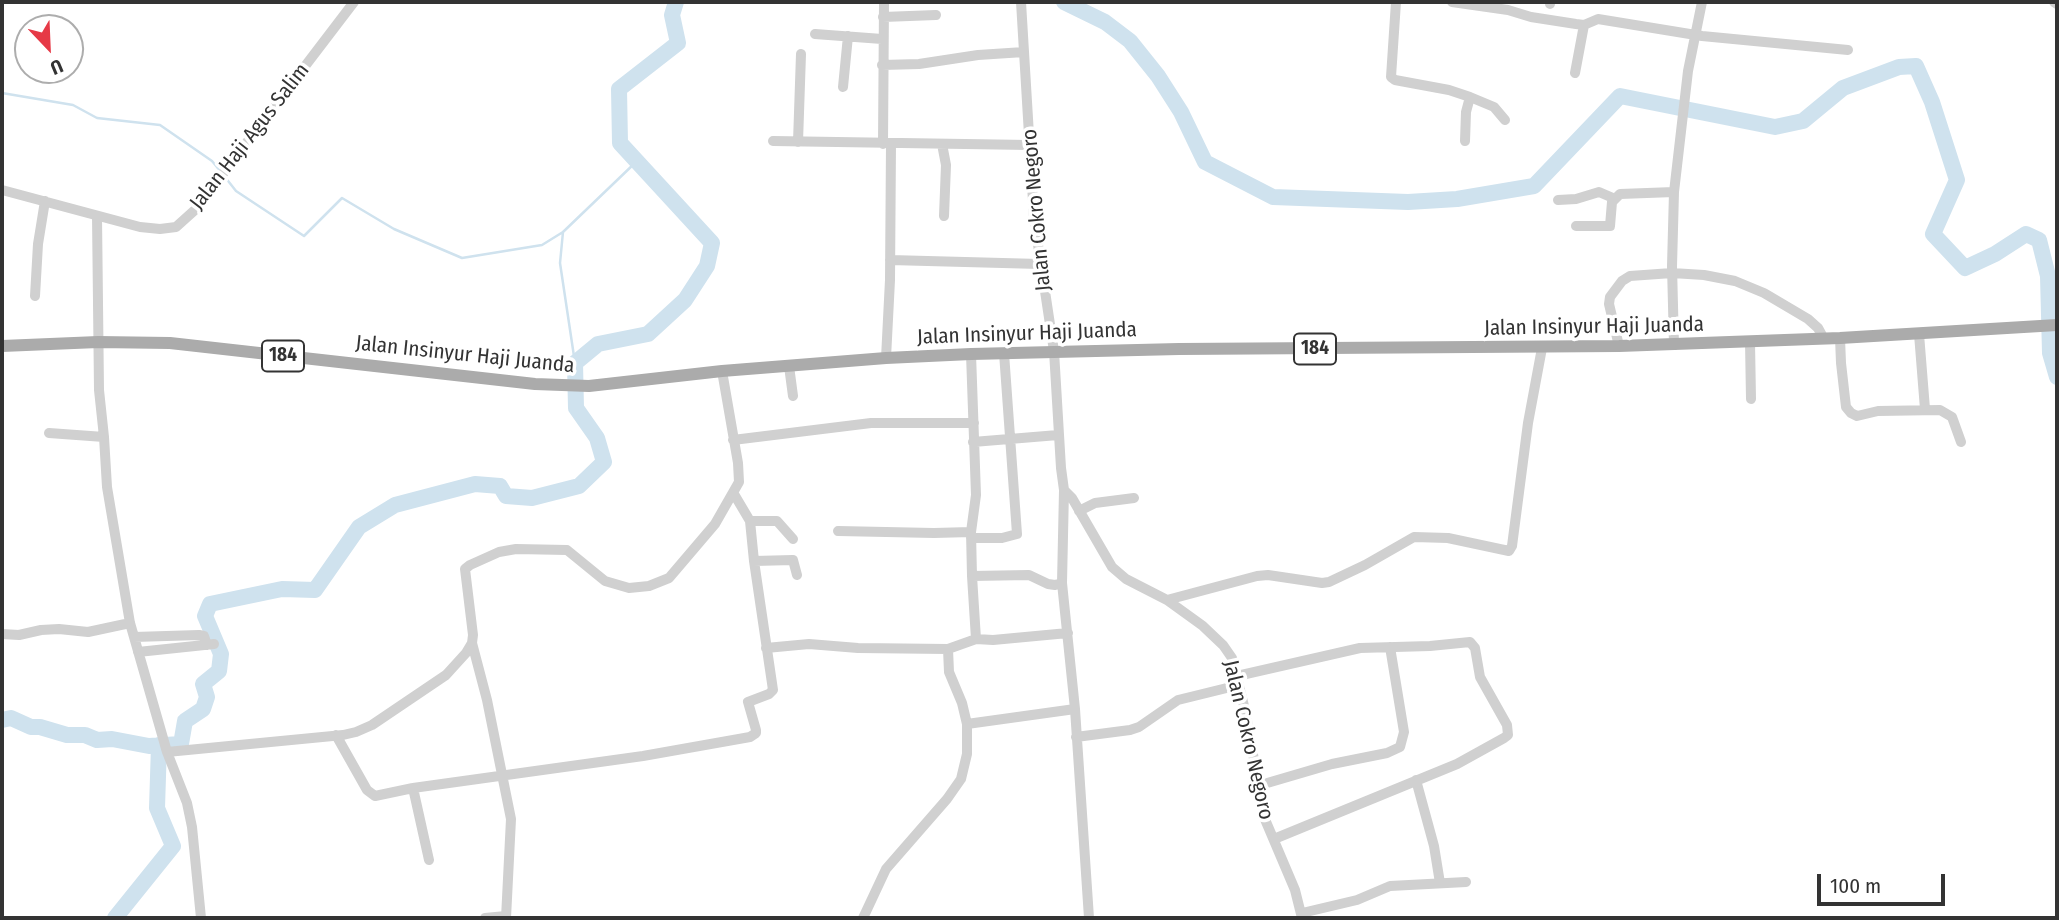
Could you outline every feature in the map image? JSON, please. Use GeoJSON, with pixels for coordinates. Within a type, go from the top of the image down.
{"type":"FeatureCollection","features":[{"type":"Feature","properties":{"kind":"main road","name":"Jalan Insinyur Haji Juanda"},"geometry":{"type":"LineString","coordinates":[[2,346],[98,342],[170,343],[521,383],[589,386],[789,366],[971,354],[1674,345],[2057,325]]}},
{"type":"Feature","properties":{"kind":"street","name":"Jalan Haji Agus Salim"},"geometry":{"type":"LineString","coordinates":[[2,190],[140,227],[173,228],[186,220],[216,184],[354,2]]}},
{"type":"Feature","properties":{"kind":"street"},"geometry":{"type":"LineString","coordinates":[[884,2],[882,65],[890,260],[886,358]]}},
{"type":"Feature","properties":{"kind":"street","name":"Jalan Cokro Negoro"},"geometry":{"type":"LineString","coordinates":[[1021,2],[1034,218],[1054,351],[1064,490],[1072,498],[1112,567],[1126,579],[1167,600],[1202,626],[1223,645],[1232,658],[1246,714],[1264,817],[1302,916]]}},
{"type":"Feature","properties":{"kind":"street"},"geometry":{"type":"LineString","coordinates":[[1396,2],[1391,78],[1450,90],[1470,97],[1494,107],[1505,120]]}},
{"type":"Feature","properties":{"kind":"street"},"geometry":{"type":"LineString","coordinates":[[1452,2],[1584,25],[1598,19],[1695,35],[1848,50]]}},
{"type":"Feature","properties":{"kind":"street"},"geometry":{"type":"LineString","coordinates":[[1674,345],[1674,192],[1685,97],[1702,2]]}},
{"type":"Feature","properties":{"kind":"street"},"geometry":{"type":"LineString","coordinates":[[883,17],[936,15]]}},
{"type":"Feature","properties":{"kind":"street"},"geometry":{"type":"LineString","coordinates":[[1575,73],[1584,25]]}},
{"type":"Feature","properties":{"kind":"street"},"geometry":{"type":"LineString","coordinates":[[815,34],[882,38]]}},
{"type":"Feature","properties":{"kind":"street"},"geometry":{"type":"LineString","coordinates":[[843,87],[848,36]]}},
{"type":"Feature","properties":{"kind":"street"},"geometry":{"type":"LineString","coordinates":[[882,65],[919,64],[978,55],[1024,52]]}},
{"type":"Feature","properties":{"kind":"street"},"geometry":{"type":"LineString","coordinates":[[798,142],[801,54]]}},
{"type":"Feature","properties":{"kind":"street"},"geometry":{"type":"LineString","coordinates":[[1465,141],[1466,112],[1470,97]]}},
{"type":"Feature","properties":{"kind":"street"},"geometry":{"type":"LineString","coordinates":[[773,141],[1029,145]]}},
{"type":"Feature","properties":{"kind":"street"},"geometry":{"type":"LineString","coordinates":[[942,144],[946,165],[944,216]]}},
{"type":"Feature","properties":{"kind":"street"},"geometry":{"type":"LineString","coordinates":[[1558,200],[1576,200],[1599,191],[1614,198]]}},
{"type":"Feature","properties":{"kind":"street"},"geometry":{"type":"LineString","coordinates":[[1614,198],[1625,192],[1674,192]]}},
{"type":"Feature","properties":{"kind":"street"},"geometry":{"type":"LineString","coordinates":[[1576,226],[1610,226],[1614,198]]}},
{"type":"Feature","properties":{"kind":"street"},"geometry":{"type":"LineString","coordinates":[[35,296],[38,244],[45,201]]}},
{"type":"Feature","properties":{"kind":"street"},"geometry":{"type":"LineString","coordinates":[[97,216],[99,390],[107,487],[130,623],[189,815],[201,918]]}},
{"type":"Feature","properties":{"kind":"street"},"geometry":{"type":"LineString","coordinates":[[890,260],[1040,264]]}},
{"type":"Feature","properties":{"kind":"street"},"geometry":{"type":"LineString","coordinates":[[1619,346],[1609,304],[1610,297],[1622,281],[1630,276],[1672,273],[1735,281],[1764,293],[1808,319],[1818,328],[1824,339]]}},
{"type":"Feature","properties":{"kind":"street"},"geometry":{"type":"LineString","coordinates":[[1919,334],[1925,410]]}},
{"type":"Feature","properties":{"kind":"street"},"geometry":{"type":"LineString","coordinates":[[1840,338],[1840,363],[1846,407],[1850,413],[1857,416],[1878,411],[1940,410],[1952,417],[1961,442]]}},
{"type":"Feature","properties":{"kind":"street"},"geometry":{"type":"LineString","coordinates":[[1750,342],[1752,399]]}},
{"type":"Feature","properties":{"kind":"street"},"geometry":{"type":"LineString","coordinates":[[1167,600],[1257,576],[1329,582],[1414,537],[1448,538],[1509,551],[1513,546],[1528,423],[1542,348]]}},
{"type":"Feature","properties":{"kind":"street"},"geometry":{"type":"LineString","coordinates":[[838,531],[1002,538],[1017,535],[1004,353]]}},
{"type":"Feature","properties":{"kind":"street"},"geometry":{"type":"LineString","coordinates":[[971,354],[976,495],[971,535],[976,639]]}},
{"type":"Feature","properties":{"kind":"street"},"geometry":{"type":"LineString","coordinates":[[789,366],[793,396]]}},
{"type":"Feature","properties":{"kind":"street"},"geometry":{"type":"LineString","coordinates":[[485,918],[506,917],[511,832],[503,775],[472,643],[465,569],[507,550],[560,548],[574,553],[606,581],[629,588],[649,586],[669,578],[715,524],[734,494],[740,475],[722,372]]}},
{"type":"Feature","properties":{"kind":"street"},"geometry":{"type":"LineString","coordinates":[[733,440],[871,423],[974,423]]}},
{"type":"Feature","properties":{"kind":"street"},"geometry":{"type":"LineString","coordinates":[[49,433],[104,437]]}},
{"type":"Feature","properties":{"kind":"street"},"geometry":{"type":"LineString","coordinates":[[973,442],[1058,435]]}},
{"type":"Feature","properties":{"kind":"street"},"geometry":{"type":"LineString","coordinates":[[1064,490],[1062,583],[1075,709],[1089,918]]}},
{"type":"Feature","properties":{"kind":"street"},"geometry":{"type":"LineString","coordinates":[[336,735],[370,794],[379,796],[413,788],[643,756],[754,736],[756,730],[748,702],[773,690],[750,520],[734,494]]}},
{"type":"Feature","properties":{"kind":"street"},"geometry":{"type":"LineString","coordinates":[[1079,511],[1095,503],[1134,498]]}},
{"type":"Feature","properties":{"kind":"street"},"geometry":{"type":"LineString","coordinates":[[750,520],[777,521],[793,539]]}},
{"type":"Feature","properties":{"kind":"street"},"geometry":{"type":"LineString","coordinates":[[754,561],[793,560],[797,575]]}},
{"type":"Feature","properties":{"kind":"street"},"geometry":{"type":"LineString","coordinates":[[972,576],[1029,575],[1055,586],[1062,583]]}},
{"type":"Feature","properties":{"kind":"street"},"geometry":{"type":"LineString","coordinates":[[2,634],[19,635],[59,629],[88,632],[130,623]]}},
{"type":"Feature","properties":{"kind":"street"},"geometry":{"type":"LineString","coordinates":[[766,648],[809,643],[859,648],[948,649],[976,639],[993,640],[1068,633]]}},
{"type":"Feature","properties":{"kind":"street"},"geometry":{"type":"LineString","coordinates":[[134,637],[199,635],[204,636],[210,644],[138,652]]}},
{"type":"Feature","properties":{"kind":"street"},"geometry":{"type":"LineString","coordinates":[[166,746],[336,735],[361,730],[446,675],[472,643]]}},
{"type":"Feature","properties":{"kind":"street"},"geometry":{"type":"LineString","coordinates":[[1076,737],[1130,730],[1139,727],[1178,700],[1350,650],[1472,643],[1480,677],[1507,725],[1508,735],[1457,764],[1274,839]]}},
{"type":"Feature","properties":{"kind":"street"},"geometry":{"type":"LineString","coordinates":[[1257,786],[1332,764],[1387,753],[1400,747],[1404,732],[1390,647]]}},
{"type":"Feature","properties":{"kind":"street"},"geometry":{"type":"LineString","coordinates":[[863,918],[886,869],[961,779],[967,754],[967,724],[962,702],[949,672],[948,649]]}},
{"type":"Feature","properties":{"kind":"street"},"geometry":{"type":"LineString","coordinates":[[967,724],[1075,709]]}},
{"type":"Feature","properties":{"kind":"street"},"geometry":{"type":"LineString","coordinates":[[1416,780],[1434,846],[1440,883]]}},
{"type":"Feature","properties":{"kind":"street"},"geometry":{"type":"LineString","coordinates":[[413,788],[429,860]]}},
{"type":"Feature","properties":{"kind":"street"},"geometry":{"type":"LineString","coordinates":[[1302,916],[1357,900],[1390,886],[1466,882]]}},
{"type":"Feature","properties":{"kind":"waterway"},"geometry":{"type":"LineString","coordinates":[[554,2],[569,2]]}},
{"type":"Feature","properties":{"kind":"waterway"},"geometry":{"type":"LineString","coordinates":[[2,720],[11,718],[31,727],[67,735],[85,735],[97,740],[112,739],[149,746],[181,744],[185,721],[203,709],[207,697],[203,684],[219,671],[221,654],[205,616],[210,604],[282,589],[315,590],[359,527],[395,505],[475,484],[500,486],[506,496],[532,498],[579,486],[604,462],[597,438],[576,408],[575,363],[598,344],[648,334],[685,300],[707,266],[712,243],[620,143],[619,89],[678,43],[672,15],[676,2]]}},
{"type":"Feature","properties":{"kind":"waterway"},"geometry":{"type":"LineString","coordinates":[[1064,2],[1105,22],[1130,41],[1158,76],[1181,112],[1205,162],[1273,197],[1408,202],[1457,199],[1534,186],[1620,96],[1775,127],[1803,121],[1843,88],[1899,67],[1916,66],[1932,102],[1957,180],[1933,234],[1965,268],[1995,254],[2026,234],[2039,240],[2048,276],[2050,353],[2057,377]]}},
{"type":"Feature","properties":{"kind":"waterway"},"geometry":{"type":"LineString","coordinates":[[2,93],[73,105],[97,118],[160,125],[212,161],[221,172]]}},
{"type":"Feature","properties":{"kind":"waterway"},"geometry":{"type":"LineString","coordinates":[[225,177],[236,191],[304,236],[342,198],[394,229],[462,258],[542,245],[563,232],[636,162]]}},
{"type":"Feature","properties":{"kind":"waterway"},"geometry":{"type":"LineString","coordinates":[[563,232],[560,263],[575,363]]}},
{"type":"Feature","properties":{"kind":"waterway"},"geometry":{"type":"LineString","coordinates":[[115,918],[173,846],[157,808],[159,745]]}}]}
